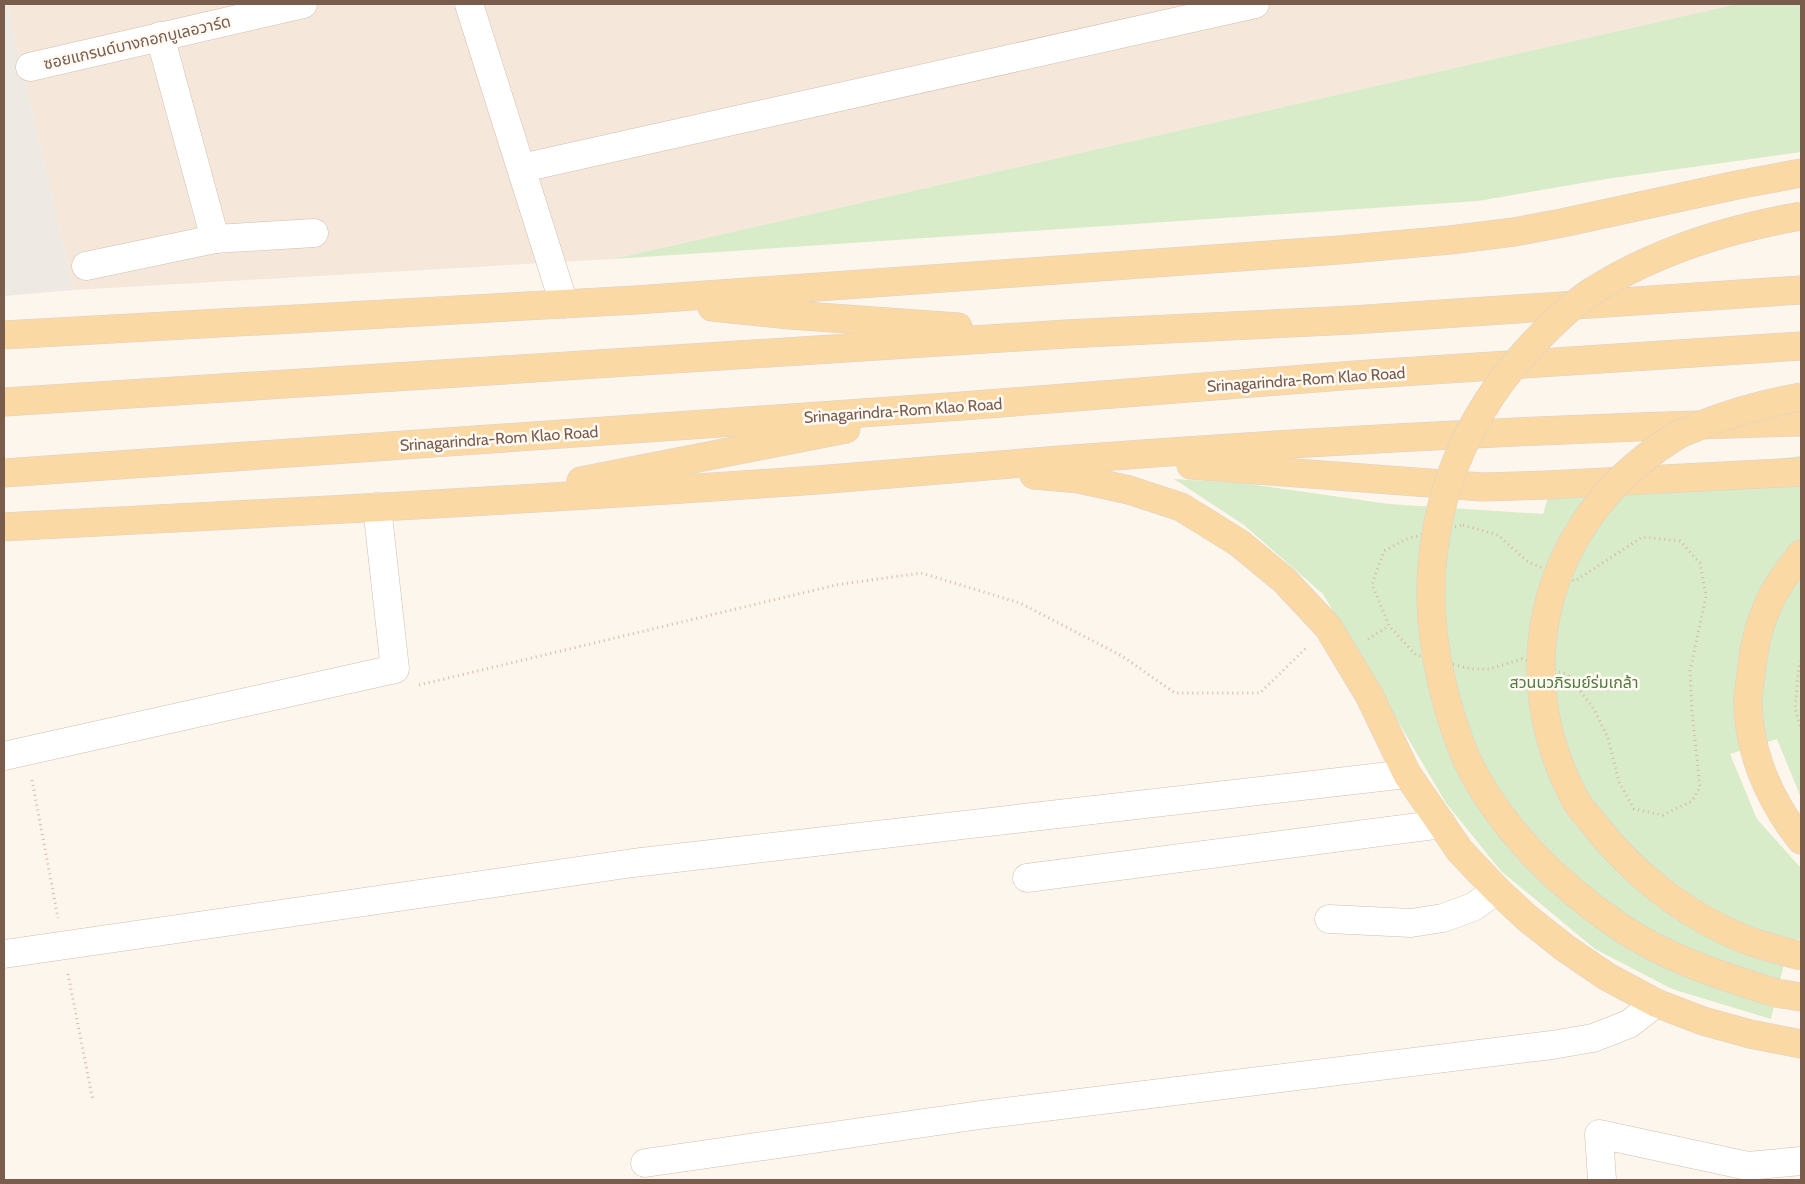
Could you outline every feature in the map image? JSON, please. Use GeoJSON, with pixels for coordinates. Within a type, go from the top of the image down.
{"type":"FeatureCollection","features":[{"type":"Feature","properties":{"kind":"main road"},"geometry":{"type":"LineString","coordinates":[[4,335],[636,300],[1339,250],[1450,240],[1553,225],[1801,173]]}},
{"type":"Feature","properties":{"kind":"main road"},"geometry":{"type":"LineString","coordinates":[[1789,995],[1715,974],[1665,952],[1618,926],[1548,869],[1516,834],[1489,798],[1467,760],[1450,715],[1437,663],[1430,611],[1432,558],[1439,514],[1450,475],[1470,430],[1495,390],[1518,360],[1549,327],[1589,293],[1640,264],[1697,241],[1760,223],[1801,216]]}},
{"type":"Feature","properties":{"kind":"main road"},"geometry":{"type":"LineString","coordinates":[[4,402],[1066,334],[1352,320],[1801,290]]}},
{"type":"Feature","properties":{"kind":"main road"},"geometry":{"type":"LineString","coordinates":[[636,300],[790,315],[1066,334]]}},
{"type":"Feature","properties":{"kind":"main road","name":"Srinagarindra-Rom Klao Road"},"geometry":{"type":"LineString","coordinates":[[4,473],[962,406],[1355,375],[1801,346]]}},
{"type":"Feature","properties":{"kind":"main road"},"geometry":{"type":"LineString","coordinates":[[1801,397],[1768,403],[1721,417],[1679,435],[1642,462],[1610,490],[1583,525],[1561,566],[1550,597],[1543,634],[1540,675],[1545,716],[1558,760],[1577,803],[1609,843],[1646,879],[1685,908],[1726,932],[1801,956]]}},
{"type":"Feature","properties":{"kind":"main road"},"geometry":{"type":"LineString","coordinates":[[470,502],[962,406]]}},
{"type":"Feature","properties":{"kind":"main road"},"geometry":{"type":"LineString","coordinates":[[820,480],[1059,460],[1407,437],[1678,425],[1801,422]]}},
{"type":"Feature","properties":{"kind":"main road"},"geometry":{"type":"LineString","coordinates":[[1059,460],[1168,463],[1482,487],[1548,486],[1801,472]]}},
{"type":"Feature","properties":{"kind":"main road"},"geometry":{"type":"LineString","coordinates":[[4,527],[470,502],[820,480],[982,473],[1027,474],[1079,479],[1129,490],[1181,507],[1239,543],[1284,580],[1328,627],[1369,695],[1407,774],[1460,851],[1527,918],[1565,948],[1606,976],[1656,1003],[1703,1021],[1750,1034],[1801,1044]]}},
{"type":"Feature","properties":{"kind":"main road"},"geometry":{"type":"LineString","coordinates":[[1801,554],[1768,604],[1756,634],[1748,701],[1752,737],[1761,771],[1786,822],[1801,840]]}},
{"type":"Feature","properties":{"kind":"street","name":"ซอยแกรนด์บางกอกบูเลอวาร์ด"},"geometry":{"type":"LineString","coordinates":[[30,67],[303,4]]}},
{"type":"Feature","properties":{"kind":"street"},"geometry":{"type":"LineString","coordinates":[[469,4],[564,304]]}},
{"type":"Feature","properties":{"kind":"street"},"geometry":{"type":"LineString","coordinates":[[522,168],[1254,4]]}},
{"type":"Feature","properties":{"kind":"street"},"geometry":{"type":"LineString","coordinates":[[160,36],[215,239]]}},
{"type":"Feature","properties":{"kind":"street"},"geometry":{"type":"LineString","coordinates":[[86,266],[215,239],[314,233]]}},
{"type":"Feature","properties":{"kind":"street"},"geometry":{"type":"LineString","coordinates":[[4,756],[395,669],[377,507]]}},
{"type":"Feature","properties":{"kind":"street"},"geometry":{"type":"LineString","coordinates":[[4,954],[633,863],[1407,774]]}},
{"type":"Feature","properties":{"kind":"street"},"geometry":{"type":"LineString","coordinates":[[1027,878],[1442,824]]}},
{"type":"Feature","properties":{"kind":"street"},"geometry":{"type":"LineString","coordinates":[[1329,919],[1411,923],[1443,918],[1473,907],[1497,890]]}},
{"type":"Feature","properties":{"kind":"street"},"geometry":{"type":"LineString","coordinates":[[645,1163],[980,1115],[1552,1045],[1593,1038],[1629,1024],[1656,1003]]}},
{"type":"Feature","properties":{"kind":"street"},"geometry":{"type":"LineString","coordinates":[[1602,1180],[1599,1134],[1748,1166],[1801,1161]]}},
{"type":"Feature","properties":{"kind":"path"},"geometry":{"type":"LineString","coordinates":[[410,687],[836,585],[921,573],[1020,603],[1122,656],[1175,693],[1260,693],[1328,627]]}},
{"type":"Feature","properties":{"kind":"path"},"geometry":{"type":"LineString","coordinates":[[1801,661],[1795,708],[1801,730]]}},
{"type":"Feature","properties":{"kind":"path"},"geometry":{"type":"LineString","coordinates":[[31,777],[92,1101]]}},
{"type":"Feature","properties":{"kind":"shaded area"},"geometry":{"type":"Polygon","coordinates":[[[4,4],[7,4],[74,290],[4,296],[4,4]]]}},
{"type":"Feature","properties":{"kind":"shaded area"},"geometry":{"type":"Polygon","coordinates":[[[7,4],[1737,4],[613,259],[74,290],[7,4]]]}},
{"type":"Feature","properties":{"kind":"green space"},"geometry":{"type":"Polygon","coordinates":[[[1737,4],[1801,4],[1801,152],[1606,179],[1478,201],[613,259],[1737,4]]]}},
{"type":"Feature","properties":{"kind":"green space","name":"สวนนวภิรมย์ร่มเกล้า"},"geometry":{"type":"Polygon","coordinates":[[[1801,456],[1801,798],[1777,739],[1730,754],[1757,819],[1801,868],[1801,940],[1790,939],[1771,1019],[1672,989],[1595,949],[1501,871],[1446,803],[1323,594],[1244,525],[1174,479],[1242,483],[1389,504],[1543,514],[1555,475],[1742,463],[1801,456]]]}}]}
